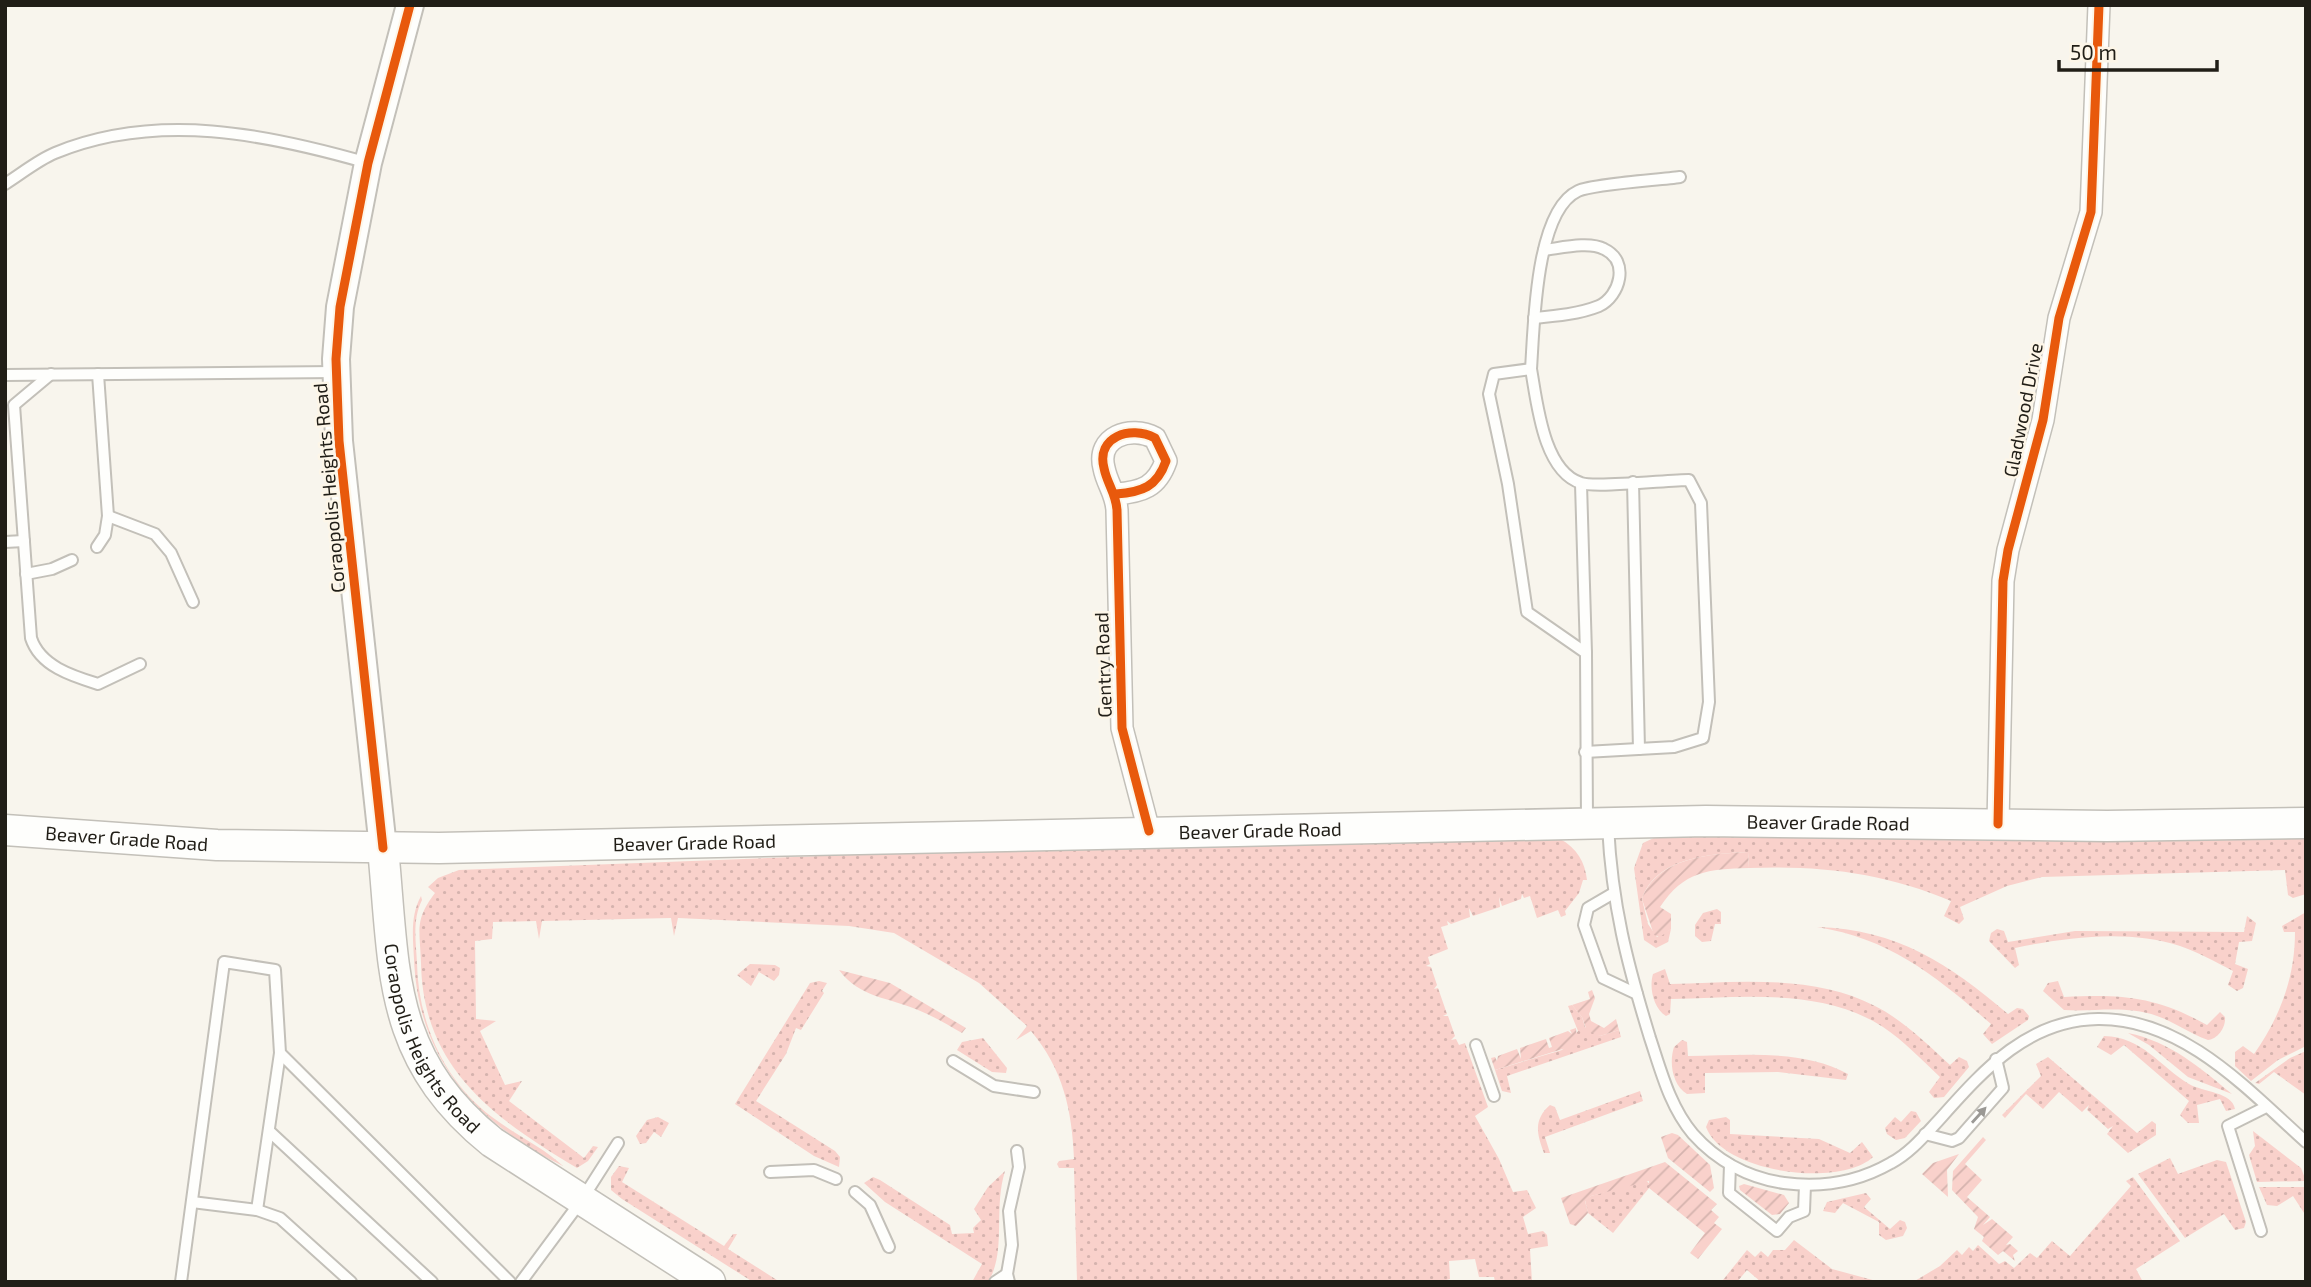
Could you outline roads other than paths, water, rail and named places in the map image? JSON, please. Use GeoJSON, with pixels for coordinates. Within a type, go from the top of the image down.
{"type":"FeatureCollection","features":[{"type":"Feature","properties":{"kind":"main road","name":"Beaver Grade Road"},"geometry":{"type":"LineString","coordinates":[[5,830],[217,845],[383,848],[1597,823],[2306,823]]}},
{"type":"Feature","properties":{"kind":"main road","name":"Coraopolis Heights Road"},"geometry":{"type":"LineString","coordinates":[[383,848],[398,993],[404,1019],[424,1066],[443,1096],[466,1121],[520,1162],[710,1282]]}},
{"type":"Feature","properties":{"kind":"street","name":"Coraopolis Heights Road"},"geometry":{"type":"LineString","coordinates":[[383,848],[341,463],[336,372],[340,307],[368,163],[410,5]]}},
{"type":"Feature","properties":{"kind":"street","name":"Gladwood Drive"},"geometry":{"type":"LineString","coordinates":[[1998,824],[2003,581],[2008,550],[2043,420],[2059,318],[2091,212],[2099,5]]}},
{"type":"Feature","properties":{"kind":"street","name":"Gentry Road"},"geometry":{"type":"LineString","coordinates":[[1116,494],[1122,728],[1149,831]]}},
{"type":"Feature","properties":{"kind":"lane"},"geometry":{"type":"LineString","coordinates":[[5,184],[54,153],[130,132],[187,128],[291,141],[368,163]]}},
{"type":"Feature","properties":{"kind":"lane"},"geometry":{"type":"LineString","coordinates":[[1585,752],[1674,747],[1703,738],[1709,702],[1701,503],[1689,480],[1581,484],[1561,471],[1543,433],[1531,369],[1536,288],[1544,250],[1557,212],[1578,191],[1681,177]]}},
{"type":"Feature","properties":{"kind":"lane"},"geometry":{"type":"LineString","coordinates":[[1534,318],[1570,314],[1601,305],[1616,292],[1621,277],[1615,260],[1604,248],[1579,246],[1544,250]]}},
{"type":"Feature","properties":{"kind":"lane"},"geometry":{"type":"LineString","coordinates":[[1531,369],[1494,374],[1489,394],[1508,484],[1527,612],[1586,653]]}},
{"type":"Feature","properties":{"kind":"lane"},"geometry":{"type":"LineString","coordinates":[[5,375],[336,372]]}},
{"type":"Feature","properties":{"kind":"lane"},"geometry":{"type":"LineString","coordinates":[[51,374],[9,403],[31,638],[35,650],[46,661],[78,678],[98,684],[141,664]]}},
{"type":"Feature","properties":{"kind":"lane"},"geometry":{"type":"LineString","coordinates":[[97,547],[105,536],[108,516],[98,374]]}},
{"type":"Feature","properties":{"kind":"lane"},"geometry":{"type":"LineString","coordinates":[[1633,482],[1639,749]]}},
{"type":"Feature","properties":{"kind":"lane"},"geometry":{"type":"LineString","coordinates":[[1581,484],[1586,653],[1585,752],[1597,823],[1619,932],[1637,994],[1674,1103],[1692,1133],[1730,1165],[1768,1180],[1805,1185],[1837,1183],[1870,1173],[1906,1153],[1996,1059],[2019,1044],[2057,1026],[2096,1019],[2121,1020],[2166,1032],[2187,1044],[2306,1142]]}},
{"type":"Feature","properties":{"kind":"lane"},"geometry":{"type":"LineString","coordinates":[[108,516],[155,534],[171,553],[193,602]]}},
{"type":"Feature","properties":{"kind":"lane"},"geometry":{"type":"LineString","coordinates":[[5,542],[24,541]]}},
{"type":"Feature","properties":{"kind":"lane"},"geometry":{"type":"LineString","coordinates":[[26,573],[52,569],[72,559]]}},
{"type":"Feature","properties":{"kind":"lane"},"geometry":{"type":"LineString","coordinates":[[1612,894],[1588,908],[1584,925],[1603,978],[1637,994]]}},
{"type":"Feature","properties":{"kind":"lane"},"geometry":{"type":"LineString","coordinates":[[181,1282],[224,962],[275,970],[280,1053],[257,1210]]}},
{"type":"Feature","properties":{"kind":"lane"},"geometry":{"type":"LineString","coordinates":[[1476,1045],[1494,1096]]}},
{"type":"Feature","properties":{"kind":"lane"},"geometry":{"type":"LineString","coordinates":[[280,1053],[510,1282]]}},
{"type":"Feature","properties":{"kind":"lane"},"geometry":{"type":"LineString","coordinates":[[1925,1134],[1952,1142],[1959,1138],[2003,1088],[1996,1059]]}},
{"type":"Feature","properties":{"kind":"lane"},"geometry":{"type":"LineString","coordinates":[[953,1061],[994,1086],[1034,1092]]}},
{"type":"Feature","properties":{"kind":"lane"},"geometry":{"type":"LineString","coordinates":[[2261,1231],[2228,1126],[2266,1107]]}},
{"type":"Feature","properties":{"kind":"lane"},"geometry":{"type":"LineString","coordinates":[[269,1131],[432,1282]]}},
{"type":"Feature","properties":{"kind":"lane"},"geometry":{"type":"LineString","coordinates":[[521,1282],[581,1201],[618,1143]]}},
{"type":"Feature","properties":{"kind":"lane"},"geometry":{"type":"LineString","coordinates":[[995,1282],[1008,1278],[1012,1256],[1009,1211],[1019,1167],[1017,1151]]}},
{"type":"Feature","properties":{"kind":"lane"},"geometry":{"type":"LineString","coordinates":[[1730,1165],[1729,1193],[1777,1231],[1789,1217],[1804,1211],[1805,1185]]}},
{"type":"Feature","properties":{"kind":"lane"},"geometry":{"type":"LineString","coordinates":[[770,1171],[814,1170],[836,1179]]}},
{"type":"Feature","properties":{"kind":"lane"},"geometry":{"type":"LineString","coordinates":[[855,1192],[870,1205],[889,1247]]}},
{"type":"Feature","properties":{"kind":"lane"},"geometry":{"type":"LineString","coordinates":[[192,1202],[257,1210],[280,1218],[351,1282]]}}]}
